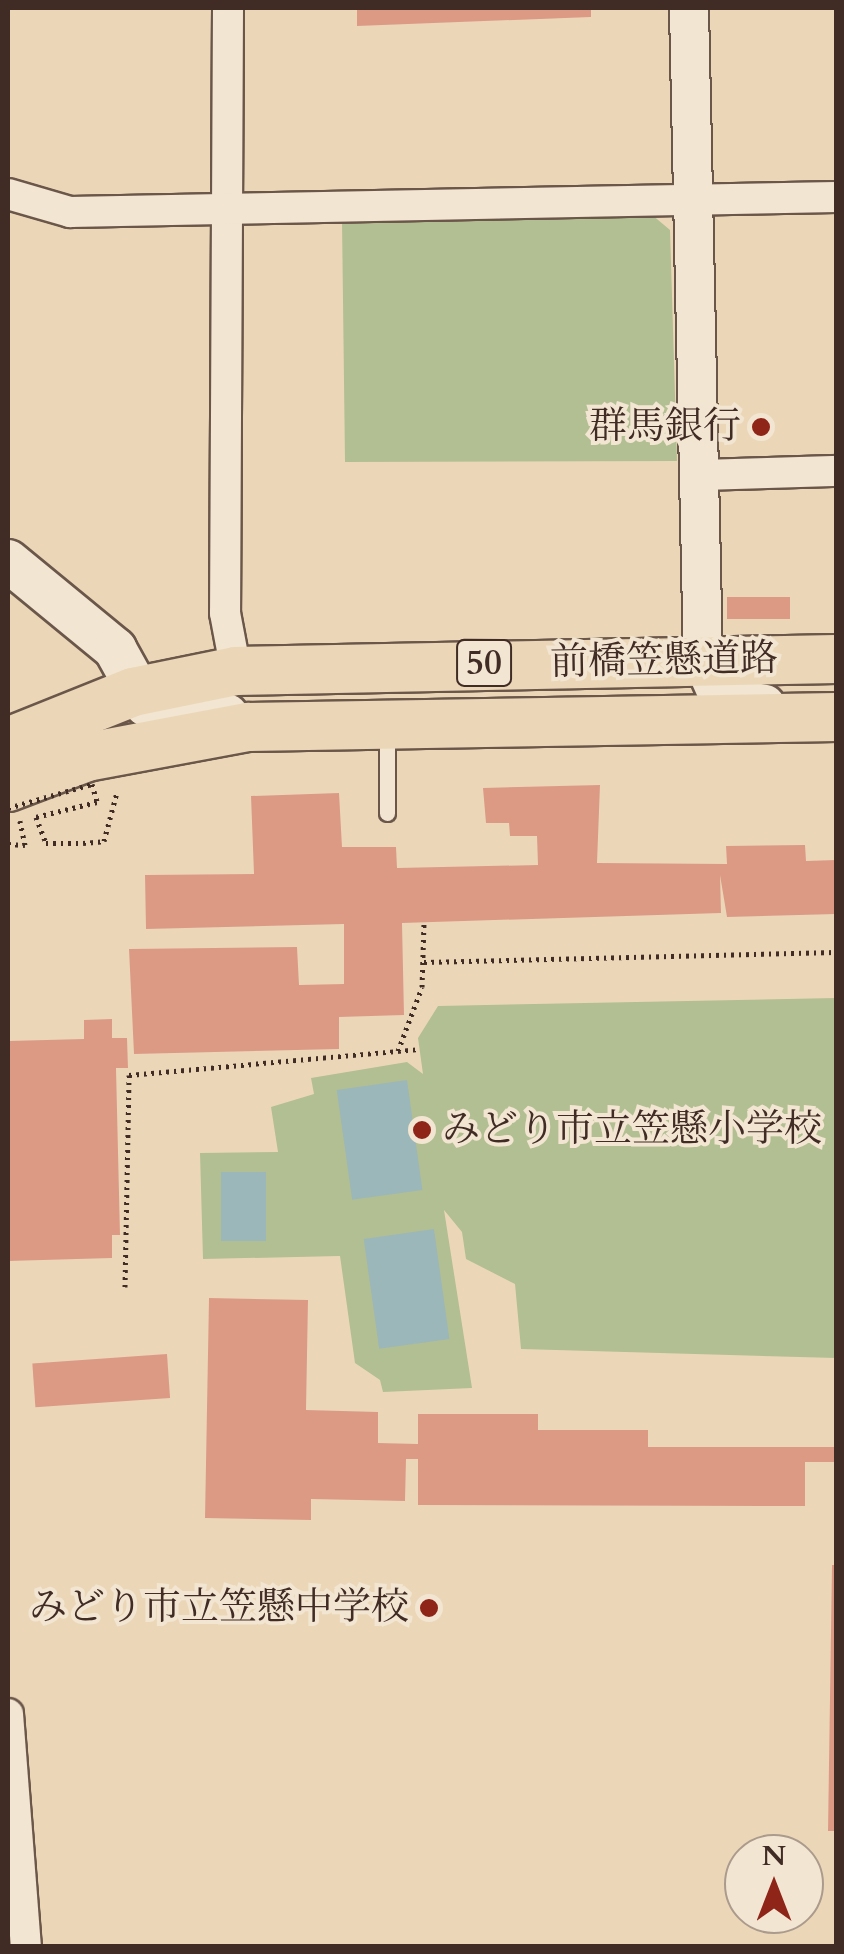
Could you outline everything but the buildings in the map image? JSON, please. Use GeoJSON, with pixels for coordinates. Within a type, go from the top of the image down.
{"type":"FeatureCollection","features":[{"type":"Feature","properties":{"kind":"highway","name":"前橋笠懸道路"},"geometry":{"type":"LineString","coordinates":[[133,692],[236,671],[836,659]]}},
{"type":"Feature","properties":{"kind":"highway","name":"50"},"geometry":{"type":"LineString","coordinates":[[8,742],[133,692]]}},
{"type":"Feature","properties":{"kind":"highway","name":"前橋笠懸道路"},"geometry":{"type":"LineString","coordinates":[[103,771],[205,732],[387,720],[836,717]]}},
{"type":"Feature","properties":{"kind":"highway","name":"50"},"geometry":{"type":"LineString","coordinates":[[13,802],[103,771]]}},
{"type":"Feature","properties":{"kind":"main road"},"geometry":{"type":"LineString","coordinates":[[8,561],[115,649],[133,692],[156,712],[186,719],[312,707],[498,706],[596,720]]}},
{"type":"Feature","properties":{"kind":"main road"},"geometry":{"type":"LineString","coordinates":[[103,771],[133,692]]}},
{"type":"Feature","properties":{"kind":"street"},"geometry":{"type":"LineString","coordinates":[[228,8],[232,209],[225,613],[236,671]]}},
{"type":"Feature","properties":{"kind":"street"},"geometry":{"type":"LineString","coordinates":[[689,8],[697,199],[703,662],[708,684],[732,704],[836,703]]}},
{"type":"Feature","properties":{"kind":"street"},"geometry":{"type":"LineString","coordinates":[[8,194],[70,212],[836,197]]}},
{"type":"Feature","properties":{"kind":"street"},"geometry":{"type":"LineString","coordinates":[[701,475],[835,471]]}},
{"type":"Feature","properties":{"kind":"street"},"geometry":{"type":"LineString","coordinates":[[8,1714],[26,1946]]}},
{"type":"Feature","properties":{"kind":"lane"},"geometry":{"type":"LineString","coordinates":[[387,720],[387,812]]}},
{"type":"Feature","properties":{"kind":"path"},"geometry":{"type":"LineString","coordinates":[[8,808],[92,784],[97,802],[36,817],[46,843],[104,841],[103,771]]}},
{"type":"Feature","properties":{"kind":"path"},"geometry":{"type":"LineString","coordinates":[[8,844],[25,845],[13,802]]}},
{"type":"Feature","properties":{"kind":"path"},"geometry":{"type":"LineString","coordinates":[[398,1052],[424,962],[424,922]]}},
{"type":"Feature","properties":{"kind":"path"},"geometry":{"type":"LineString","coordinates":[[424,962],[836,952]]}},
{"type":"Feature","properties":{"kind":"path"},"geometry":{"type":"LineString","coordinates":[[125,1287],[129,1074],[419,1050]]}},
{"type":"Feature","properties":{"kind":"green space"},"geometry":{"type":"Polygon","coordinates":[[[651,214],[670,230],[677,461],[345,462],[342,220],[651,214]]]}},
{"type":"Feature","properties":{"kind":"green space"},"geometry":{"type":"Polygon","coordinates":[[[836,998],[836,1358],[521,1349],[515,1284],[466,1259],[462,1232],[444,1210],[472,1388],[383,1392],[380,1380],[355,1363],[340,1256],[203,1259],[200,1153],[278,1152],[271,1107],[314,1094],[311,1078],[407,1062],[423,1074],[418,1038],[438,1006],[836,998]]]}},
{"type":"Feature","properties":{"kind":"water"},"geometry":{"type":"Polygon","coordinates":[[[407,1080],[422,1190],[352,1200],[337,1090],[407,1080]]]}},
{"type":"Feature","properties":{"kind":"water"},"geometry":{"type":"Polygon","coordinates":[[[221,1172],[266,1172],[266,1241],[221,1241],[221,1172]]]}},
{"type":"Feature","properties":{"kind":"water"},"geometry":{"type":"Polygon","coordinates":[[[434,1229],[449,1339],[379,1349],[364,1239],[434,1229]]]}},
{"type":"Feature","properties":{"kind":"place","name":"群馬銀行"},"geometry":{"type":"Point","coordinates":[761,427]}},
{"type":"Feature","properties":{"kind":"place","name":"みどり市立笠懸小学校"},"geometry":{"type":"Point","coordinates":[422,1130]}},
{"type":"Feature","properties":{"kind":"place","name":"みどり市立笠懸中学校"},"geometry":{"type":"Point","coordinates":[429,1608]}}]}
